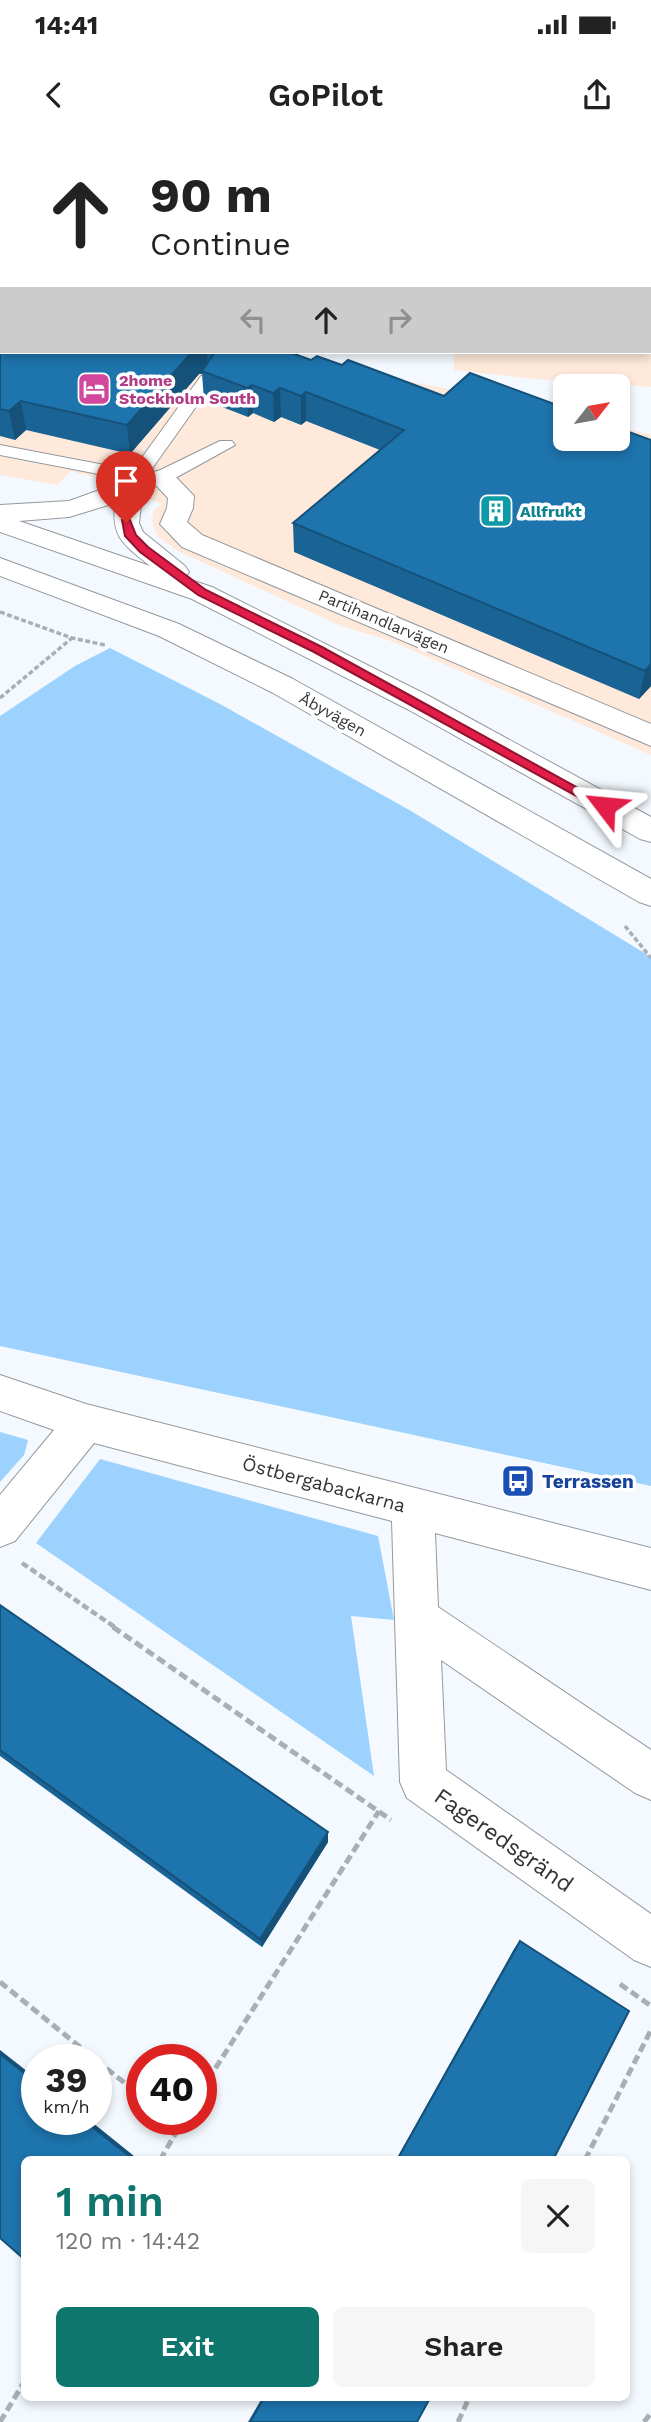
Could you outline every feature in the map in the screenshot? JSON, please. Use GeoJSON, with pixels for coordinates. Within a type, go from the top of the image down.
{"type":"FeatureCollection","features":[{"type":"Feature","properties":{"kind":"street","name":"Partihandlarvägen"},"geometry":{"type":"LineString","coordinates":[[162,478],[181,496],[180,508],[173,524],[192,541],[651,736]]}},
{"type":"Feature","properties":{"kind":"street"},"geometry":{"type":"LineString","coordinates":[[0,512],[58,513],[87,506],[130,487]]}},
{"type":"Feature","properties":{"kind":"street"},"geometry":{"type":"LineString","coordinates":[[130,487],[126,523],[131,536],[202,593]]}},
{"type":"Feature","properties":{"kind":"street"},"geometry":{"type":"LineString","coordinates":[[0,523],[202,593],[419,703],[651,831]]}},
{"type":"Feature","properties":{"kind":"street","name":"Åbyvägen"},"geometry":{"type":"LineString","coordinates":[[0,566],[169,630],[283,686],[651,894]]}},
{"type":"Feature","properties":{"kind":"street","name":"Östbergabackarna"},"geometry":{"type":"LineString","coordinates":[[0,1392],[86,1422],[651,1569]]}},
{"type":"Feature","properties":{"kind":"street"},"geometry":{"type":"LineString","coordinates":[[8,1543],[86,1422]]}},
{"type":"Feature","properties":{"kind":"street","name":"Fageredsgränd"},"geometry":{"type":"LineString","coordinates":[[413,1507],[423,1782],[651,1943]]}},
{"type":"Feature","properties":{"kind":"street"},"geometry":{"type":"LineString","coordinates":[[417,1618],[651,1777]]}},
{"type":"Feature","properties":{"kind":"lane"},"geometry":{"type":"LineString","coordinates":[[130,487],[207,380]]}},
{"type":"Feature","properties":{"kind":"lane"},"geometry":{"type":"LineString","coordinates":[[130,487],[162,478],[226,445]]}},
{"type":"Feature","properties":{"kind":"lane"},"geometry":{"type":"LineString","coordinates":[[0,450],[79,463],[120,473],[130,487]]}},
{"type":"Feature","properties":{"kind":"path"},"geometry":{"type":"LineString","coordinates":[[0,612],[72,638],[111,647]]}},
{"type":"Feature","properties":{"kind":"path"},"geometry":{"type":"LineString","coordinates":[[0,698],[72,638]]}},
{"type":"Feature","properties":{"kind":"path"},"geometry":{"type":"LineString","coordinates":[[617,921],[627,927],[651,958]]}},
{"type":"Feature","properties":{"kind":"path"},"geometry":{"type":"LineString","coordinates":[[8,1543],[402,1827]]}},
{"type":"Feature","properties":{"kind":"path"},"geometry":{"type":"LineString","coordinates":[[217,2066],[379,1811]]}},
{"type":"Feature","properties":{"kind":"path"},"geometry":{"type":"LineString","coordinates":[[0,1982],[76,2044]]}},
{"type":"Feature","properties":{"kind":"path"},"geometry":{"type":"LineString","coordinates":[[617,1982],[651,2006]]}},
{"type":"Feature","properties":{"kind":"path"},"geometry":{"type":"LineString","coordinates":[[587,2156],[651,2030]]}},
{"type":"Feature","properties":{"kind":"path"},"geometry":{"type":"LineString","coordinates":[[112,2073],[126,2083]]}},
{"type":"Feature","properties":{"kind":"path"},"geometry":{"type":"LineString","coordinates":[[162,2156],[175,2135]]}},
{"type":"Feature","properties":{"kind":"path"},"geometry":{"type":"LineString","coordinates":[[0,2422],[21,2387]]}},
{"type":"Feature","properties":{"kind":"path"},"geometry":{"type":"LineString","coordinates":[[458,2422],[468,2401]]}},
{"type":"Feature","properties":{"kind":"path"},"geometry":{"type":"LineString","coordinates":[[645,2422],[651,2413]]}},
{"type":"Feature","properties":{"kind":"shaded area"},"geometry":{"type":"Polygon","coordinates":[[[0,354],[266,354],[474,394],[553,433],[553,452],[630,452],[630,429],[651,435],[651,755],[391,641],[341,626],[178,551],[157,536],[152,521],[154,510],[162,504],[103,480],[71,471],[57,485],[0,475],[0,354]]]}},
{"type":"Feature","properties":{"kind":"shaded area"},"geometry":{"type":"Polygon","coordinates":[[[454,354],[651,354],[651,387],[630,386],[630,374],[553,374],[553,380],[454,370],[454,354]]]}},
{"type":"Feature","properties":{"kind":"shaded area"},"geometry":{"type":"Polygon","coordinates":[[[110,648],[220,704],[411,811],[651,957],[651,1486],[0,1346],[0,716],[75,666],[110,648]]]}},
{"type":"Feature","properties":{"kind":"shaded area"},"geometry":{"type":"Polygon","coordinates":[[[0,1432],[28,1440],[24,1455],[0,1482],[0,1432]]]}},
{"type":"Feature","properties":{"kind":"shaded area"},"geometry":{"type":"Polygon","coordinates":[[[100,1459],[378,1536],[394,1620],[351,1616],[374,1776],[36,1543],[100,1459]]]}},
{"type":"Feature","properties":{"kind":"building"},"geometry":{"type":"Polygon","coordinates":[[[0,354],[190,354],[127,425],[21,401],[9,411],[0,409],[0,354]]]}},
{"type":"Feature","properties":{"kind":"building","name":"Allfrukt"},"geometry":{"type":"Polygon","coordinates":[[[214,354],[294,354],[311,360],[317,356],[342,365],[348,360],[444,396],[470,373],[553,404],[553,452],[630,452],[630,432],[651,440],[651,664],[645,671],[293,523],[404,430],[306,392],[301,396],[280,388],[273,393],[252,385],[247,388],[202,371],[214,354]]]}},
{"type":"Feature","properties":{"kind":"building"},"geometry":{"type":"Polygon","coordinates":[[[0,1605],[328,1832],[260,1939],[0,1750],[0,1605]]]}},
{"type":"Feature","properties":{"kind":"building"},"geometry":{"type":"Polygon","coordinates":[[[520,1941],[629,2011],[555,2156],[399,2156],[520,1941]]]}},
{"type":"Feature","properties":{"kind":"building"},"geometry":{"type":"Polygon","coordinates":[[[0,2054],[21,2070],[21,2135],[102,2135],[129,2156],[21,2156],[21,2256],[0,2238],[0,2054]]]}},
{"type":"Feature","properties":{"kind":"building"},"geometry":{"type":"Polygon","coordinates":[[[262,2401],[428,2401],[417,2422],[250,2422],[262,2401]]]}},
{"type":"Feature","properties":{"kind":"place","name":"2home Stockholm South"},"geometry":{"type":"Point","coordinates":[94,389]}},
{"type":"Feature","properties":{"kind":"place","name":"Allfrukt"},"geometry":{"type":"Point","coordinates":[496,511]}},
{"type":"Feature","properties":{"kind":"place","name":"Terrassen"},"geometry":{"type":"Point","coordinates":[518,1481]}},
{"type":"Feature","properties":{"kind":"route"},"geometry":{"type":"LineString","coordinates":[[126,523],[131,536],[144,549],[202,593],[419,703],[605,806]]}}]}
